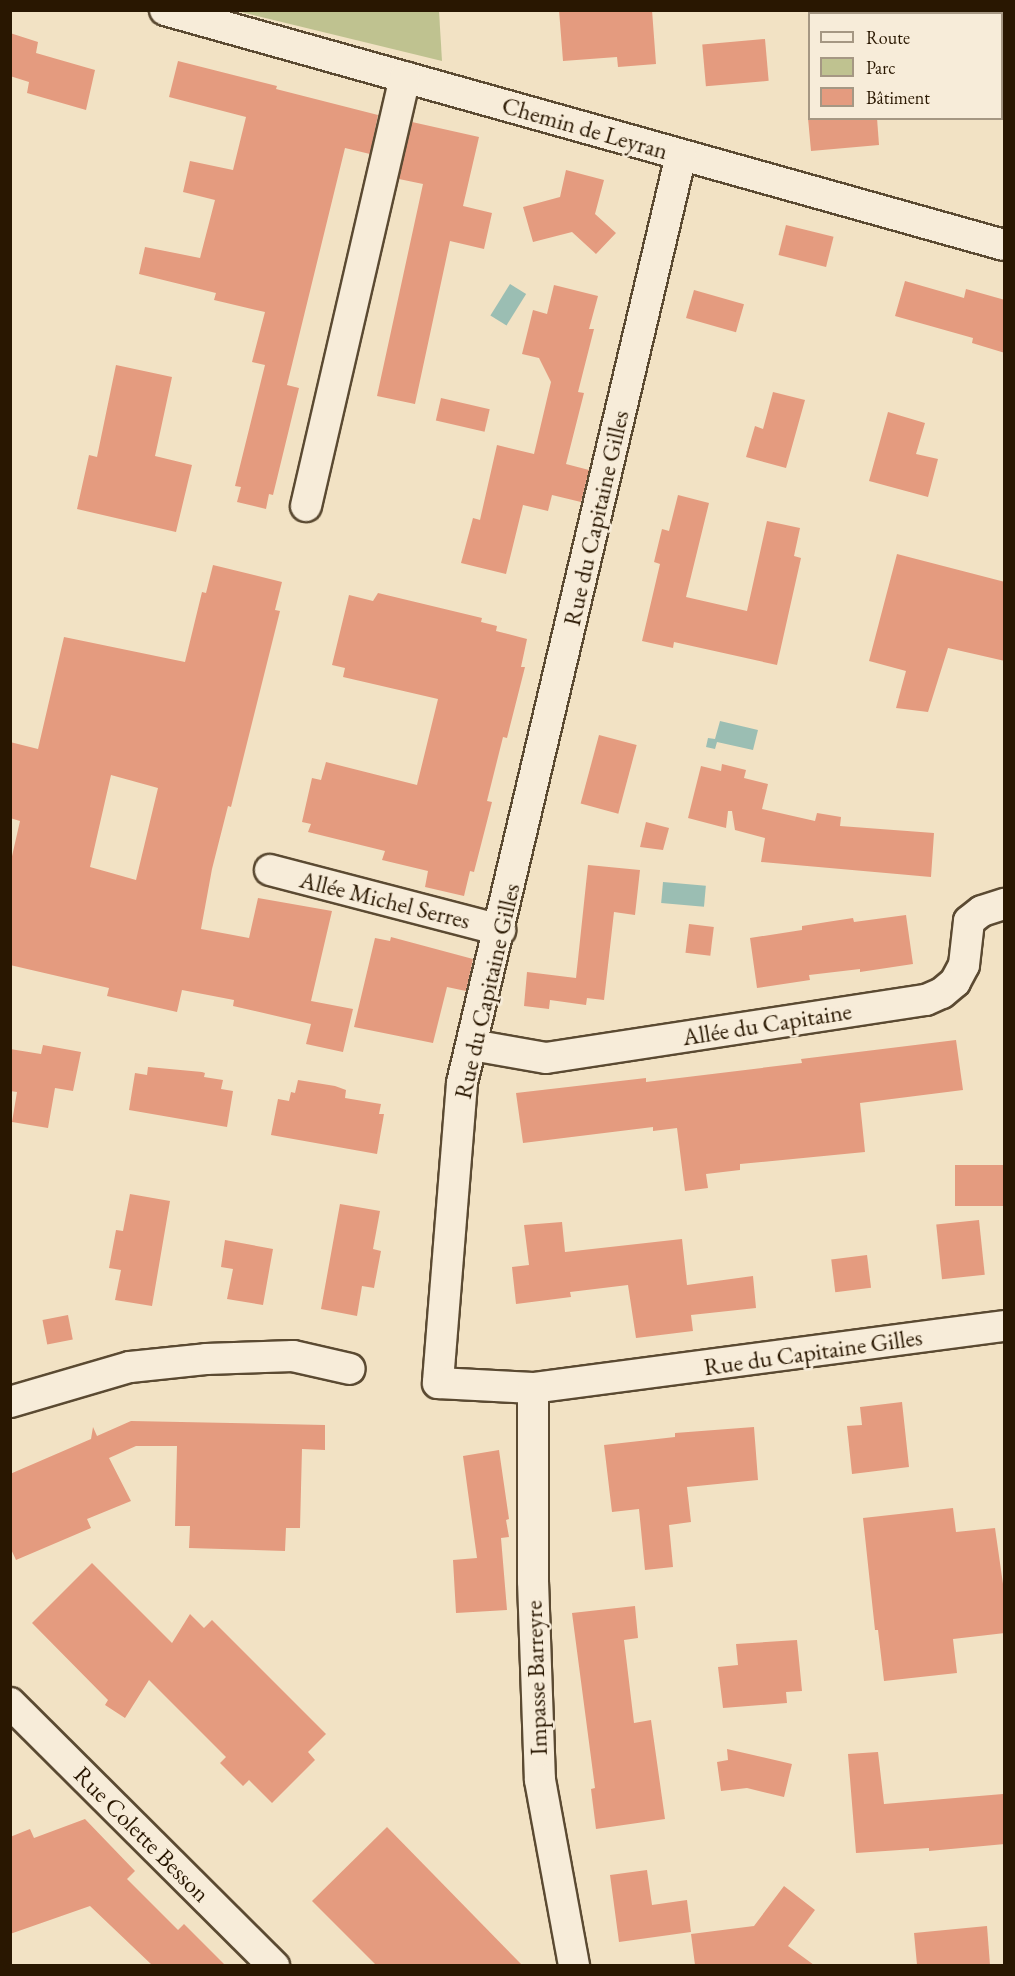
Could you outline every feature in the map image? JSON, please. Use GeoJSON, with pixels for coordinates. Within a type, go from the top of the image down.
{"type":"FeatureCollection","features":[{"type":"Feature","properties":{"kind":"street","name":"Chemin de Leyran"},"geometry":{"type":"LineString","coordinates":[[165,10],[1005,245]]}},
{"type":"Feature","properties":{"kind":"street"},"geometry":{"type":"LineString","coordinates":[[306,506],[405,77]]}},
{"type":"Feature","properties":{"kind":"street","name":"Rue du Capitaine Gilles"},"geometry":{"type":"LineString","coordinates":[[681,154],[500,930],[462,1083],[438,1383],[533,1388],[1005,1326]]}},
{"type":"Feature","properties":{"kind":"street","name":"Allée Michel Serres"},"geometry":{"type":"LineString","coordinates":[[270,870],[500,930]]}},
{"type":"Feature","properties":{"kind":"street","name":"Allée du Capitaine"},"geometry":{"type":"LineString","coordinates":[[472,1045],[546,1058],[926,1000],[942,993],[955,982],[964,965],[969,921],[982,911],[1005,904]]}},
{"type":"Feature","properties":{"kind":"street"},"geometry":{"type":"LineString","coordinates":[[10,1402],[130,1367],[196,1360],[292,1356],[350,1369]]}},
{"type":"Feature","properties":{"kind":"street","name":"Impasse Barreyre"},"geometry":{"type":"LineString","coordinates":[[533,1388],[533,1581],[540,1780],[574,1965]]}},
{"type":"Feature","properties":{"kind":"street","name":"Rue Colette Besson"},"geometry":{"type":"LineString","coordinates":[[10,1703],[274,1965]]}},
{"type":"Feature","properties":{"kind":"green space"},"geometry":{"type":"Polygon","coordinates":[[[237,11],[439,11],[442,61],[237,11]]]}},
{"type":"Feature","properties":{"kind":"water"},"geometry":{"type":"Polygon","coordinates":[[[510,284],[526,294],[507,325],[490,315],[510,284]]]}},
{"type":"Feature","properties":{"kind":"water"},"geometry":{"type":"Polygon","coordinates":[[[720,721],[758,730],[753,750],[717,742],[715,749],[706,747],[708,738],[715,739],[720,721]]]}},
{"type":"Feature","properties":{"kind":"water"},"geometry":{"type":"Polygon","coordinates":[[[663,882],[706,886],[704,907],[661,903],[663,882]]]}},
{"type":"Feature","properties":{"kind":"building"},"geometry":{"type":"Polygon","coordinates":[[[559,10],[652,10],[656,64],[618,67],[617,57],[563,61],[559,10]]]}},
{"type":"Feature","properties":{"kind":"building"},"geometry":{"type":"Polygon","coordinates":[[[10,33],[38,42],[36,53],[95,70],[86,110],[27,93],[29,82],[10,76],[10,33]]]}},
{"type":"Feature","properties":{"kind":"building"},"geometry":{"type":"Polygon","coordinates":[[[765,39],[769,81],[706,86],[702,44],[765,39]]]}},
{"type":"Feature","properties":{"kind":"building"},"geometry":{"type":"Polygon","coordinates":[[[178,61],[378,115],[370,154],[345,148],[287,385],[299,388],[273,495],[269,494],[266,509],[237,502],[241,487],[235,486],[265,365],[252,362],[265,312],[214,300],[216,293],[139,274],[145,247],[200,258],[215,200],[183,192],[190,161],[233,170],[246,117],[169,97],[178,61]]]}},
{"type":"Feature","properties":{"kind":"building"},"geometry":{"type":"Polygon","coordinates":[[[808,120],[877,120],[879,145],[811,151],[808,120]]]}},
{"type":"Feature","properties":{"kind":"building"},"geometry":{"type":"Polygon","coordinates":[[[412,122],[479,137],[463,206],[492,213],[484,249],[450,241],[415,404],[377,396],[423,184],[399,179],[412,122]]]}},
{"type":"Feature","properties":{"kind":"building"},"geometry":{"type":"Polygon","coordinates":[[[566,170],[604,180],[595,214],[616,233],[596,254],[572,232],[533,242],[523,207],[560,197],[566,170]]]}},
{"type":"Feature","properties":{"kind":"building"},"geometry":{"type":"Polygon","coordinates":[[[786,225],[834,237],[826,267],[779,255],[786,225]]]}},
{"type":"Feature","properties":{"kind":"building"},"geometry":{"type":"Polygon","coordinates":[[[905,281],[964,298],[966,289],[1005,300],[1005,353],[972,343],[973,338],[895,316],[905,281]]]}},
{"type":"Feature","properties":{"kind":"building"},"geometry":{"type":"Polygon","coordinates":[[[554,285],[598,296],[589,329],[594,329],[578,392],[584,393],[566,464],[589,470],[581,502],[552,495],[548,511],[523,505],[506,574],[461,563],[473,518],[480,520],[497,445],[534,454],[551,382],[539,358],[522,354],[533,310],[547,314],[554,285]]]}},
{"type":"Feature","properties":{"kind":"building"},"geometry":{"type":"Polygon","coordinates":[[[694,290],[744,304],[736,332],[686,318],[694,290]]]}},
{"type":"Feature","properties":{"kind":"building"},"geometry":{"type":"Polygon","coordinates":[[[116,365],[172,377],[155,456],[192,465],[176,532],[77,509],[89,455],[97,457],[116,365]]]}},
{"type":"Feature","properties":{"kind":"building"},"geometry":{"type":"Polygon","coordinates":[[[773,392],[805,400],[786,468],[746,457],[755,426],[763,429],[773,392]]]}},
{"type":"Feature","properties":{"kind":"building"},"geometry":{"type":"Polygon","coordinates":[[[441,398],[490,409],[485,432],[436,420],[441,398]]]}},
{"type":"Feature","properties":{"kind":"building"},"geometry":{"type":"Polygon","coordinates":[[[888,412],[925,423],[916,454],[938,459],[928,497],[869,481],[888,412]]]}},
{"type":"Feature","properties":{"kind":"building"},"geometry":{"type":"Polygon","coordinates":[[[678,495],[709,503],[686,597],[747,611],[767,521],[800,528],[794,556],[801,558],[777,665],[674,642],[673,648],[642,641],[660,564],[654,562],[662,529],[669,531],[678,495]]]}},
{"type":"Feature","properties":{"kind":"building"},"geometry":{"type":"Polygon","coordinates":[[[897,554],[1005,582],[1005,661],[948,648],[928,712],[896,708],[906,671],[869,661],[897,554]]]}},
{"type":"Feature","properties":{"kind":"building"},"geometry":{"type":"Polygon","coordinates":[[[213,565],[282,582],[275,610],[280,611],[231,807],[228,806],[212,869],[201,929],[249,938],[258,898],[332,911],[311,1001],[353,1009],[343,1052],[306,1044],[311,1024],[233,1006],[234,1000],[182,990],[177,1012],[107,996],[109,988],[10,965],[10,865],[20,821],[10,818],[10,742],[38,749],[64,637],[185,662],[202,592],[206,593],[213,565]],[[111,775],[90,867],[136,880],[158,788],[111,775]]]}},
{"type":"Feature","properties":{"kind":"building"},"geometry":{"type":"Polygon","coordinates":[[[378,593],[482,618],[481,622],[497,626],[496,631],[527,639],[521,667],[525,667],[507,738],[503,737],[487,801],[492,802],[474,872],[470,871],[464,896],[425,887],[428,871],[382,860],[385,851],[308,832],[311,824],[302,822],[312,778],[321,780],[326,762],[417,785],[438,699],[343,677],[345,668],[332,665],[349,595],[373,601],[378,593]]]}},
{"type":"Feature","properties":{"kind":"building"},"geometry":{"type":"Polygon","coordinates":[[[599,735],[637,745],[618,814],[581,804],[599,735]]]}},
{"type":"Feature","properties":{"kind":"building"},"geometry":{"type":"Polygon","coordinates":[[[722,764],[746,770],[744,778],[768,784],[762,809],[815,821],[817,813],[841,817],[840,826],[934,833],[931,877],[761,862],[765,838],[735,830],[732,811],[728,811],[726,828],[688,818],[701,766],[721,771],[722,764]]]}},
{"type":"Feature","properties":{"kind":"building"},"geometry":{"type":"Polygon","coordinates":[[[646,822],[669,828],[663,850],[640,847],[646,822]]]}},
{"type":"Feature","properties":{"kind":"building"},"geometry":{"type":"Polygon","coordinates":[[[588,865],[640,870],[635,915],[614,912],[604,1000],[587,998],[586,1005],[550,1000],[549,1009],[524,1006],[527,972],[576,978],[588,865]]]}},
{"type":"Feature","properties":{"kind":"building"},"geometry":{"type":"Polygon","coordinates":[[[906,915],[913,964],[860,972],[860,969],[809,975],[810,980],[757,988],[750,938],[802,930],[802,926],[853,918],[854,922],[906,915]]]}},
{"type":"Feature","properties":{"kind":"building"},"geometry":{"type":"Polygon","coordinates":[[[689,924],[714,927],[710,956],[685,953],[689,924]]]}},
{"type":"Feature","properties":{"kind":"building"},"geometry":{"type":"Polygon","coordinates":[[[391,937],[473,959],[466,991],[447,987],[433,1043],[354,1027],[375,938],[390,941],[391,937]]]}},
{"type":"Feature","properties":{"kind":"building"},"geometry":{"type":"Polygon","coordinates":[[[956,1040],[963,1090],[860,1103],[865,1152],[740,1164],[740,1170],[706,1174],[708,1188],[685,1191],[677,1128],[653,1131],[653,1127],[523,1143],[516,1093],[646,1078],[646,1082],[802,1063],[801,1059],[956,1040]]]}},
{"type":"Feature","properties":{"kind":"building"},"geometry":{"type":"Polygon","coordinates":[[[43,1045],[81,1052],[73,1091],[55,1088],[48,1128],[12,1122],[17,1092],[10,1091],[10,1049],[41,1054],[43,1045]]]}},
{"type":"Feature","properties":{"kind":"building"},"geometry":{"type":"Polygon","coordinates":[[[148,1067],[202,1072],[205,1073],[204,1077],[223,1080],[221,1089],[233,1091],[227,1127],[129,1110],[135,1073],[147,1075],[148,1067]]]}},
{"type":"Feature","properties":{"kind":"building"},"geometry":{"type":"Polygon","coordinates":[[[298,1080],[335,1086],[346,1090],[345,1098],[381,1104],[379,1114],[384,1114],[377,1154],[271,1135],[278,1099],[289,1101],[291,1092],[295,1093],[298,1080]]]}},
{"type":"Feature","properties":{"kind":"building"},"geometry":{"type":"Polygon","coordinates":[[[955,1165],[1004,1165],[1004,1206],[955,1206],[955,1165]]]}},
{"type":"Feature","properties":{"kind":"building"},"geometry":{"type":"Polygon","coordinates":[[[130,1194],[170,1201],[152,1306],[115,1300],[121,1270],[109,1268],[116,1230],[123,1231],[130,1194]]]}},
{"type":"Feature","properties":{"kind":"building"},"geometry":{"type":"Polygon","coordinates":[[[340,1204],[380,1211],[373,1249],[381,1251],[374,1288],[362,1286],[357,1316],[321,1309],[340,1204]]]}},
{"type":"Feature","properties":{"kind":"building"},"geometry":{"type":"Polygon","coordinates":[[[979,1220],[985,1275],[942,1279],[936,1224],[979,1220]]]}},
{"type":"Feature","properties":{"kind":"building"},"geometry":{"type":"Polygon","coordinates":[[[562,1222],[565,1252],[682,1239],[687,1285],[753,1276],[756,1308],[691,1315],[693,1331],[636,1338],[628,1285],[570,1292],[571,1297],[516,1304],[512,1267],[529,1265],[524,1225],[562,1222]]]}},
{"type":"Feature","properties":{"kind":"building"},"geometry":{"type":"Polygon","coordinates":[[[225,1240],[273,1249],[263,1305],[227,1299],[233,1269],[221,1267],[225,1240]]]}},
{"type":"Feature","properties":{"kind":"building"},"geometry":{"type":"Polygon","coordinates":[[[867,1255],[871,1288],[835,1292],[831,1259],[867,1255]]]}},
{"type":"Feature","properties":{"kind":"building"},"geometry":{"type":"Polygon","coordinates":[[[68,1315],[73,1340],[47,1345],[42,1320],[68,1315]]]}},
{"type":"Feature","properties":{"kind":"building"},"geometry":{"type":"Polygon","coordinates":[[[902,1402],[909,1467],[852,1474],[847,1426],[862,1425],[860,1407],[902,1402]]]}},
{"type":"Feature","properties":{"kind":"building"},"geometry":{"type":"Polygon","coordinates":[[[131,1421],[325,1425],[325,1450],[302,1449],[300,1528],[286,1528],[285,1551],[189,1548],[190,1526],[175,1526],[177,1446],[136,1446],[109,1458],[131,1501],[87,1519],[91,1528],[16,1560],[10,1547],[10,1474],[91,1439],[93,1427],[97,1436],[131,1421]]]}},
{"type":"Feature","properties":{"kind":"building"},"geometry":{"type":"Polygon","coordinates":[[[754,1427],[758,1480],[687,1487],[691,1522],[669,1525],[673,1567],[645,1570],[639,1509],[612,1512],[604,1445],[675,1437],[675,1433],[754,1427]]]}},
{"type":"Feature","properties":{"kind":"building"},"geometry":{"type":"Polygon","coordinates":[[[499,1450],[509,1519],[506,1520],[509,1537],[501,1538],[507,1610],[456,1613],[453,1560],[477,1558],[463,1456],[499,1450]]]}},
{"type":"Feature","properties":{"kind":"building"},"geometry":{"type":"Polygon","coordinates":[[[953,1508],[956,1532],[995,1528],[1005,1598],[1005,1633],[953,1639],[957,1673],[884,1681],[878,1630],[875,1630],[863,1518],[953,1508]]]}},
{"type":"Feature","properties":{"kind":"building"},"geometry":{"type":"Polygon","coordinates":[[[92,1563],[172,1643],[190,1614],[204,1628],[212,1620],[326,1734],[308,1752],[315,1760],[272,1803],[249,1780],[243,1786],[220,1763],[226,1757],[149,1680],[125,1718],[105,1705],[108,1700],[32,1623],[92,1563]]]}},
{"type":"Feature","properties":{"kind":"building"},"geometry":{"type":"Polygon","coordinates":[[[635,1606],[638,1638],[624,1640],[634,1723],[651,1720],[665,1819],[596,1829],[591,1789],[595,1788],[572,1613],[635,1606]]]}},
{"type":"Feature","properties":{"kind":"building"},"geometry":{"type":"Polygon","coordinates":[[[797,1640],[802,1691],[786,1692],[787,1703],[723,1708],[718,1667],[738,1665],[736,1644],[797,1640]]]}},
{"type":"Feature","properties":{"kind":"building"},"geometry":{"type":"Polygon","coordinates":[[[727,1749],[792,1764],[784,1797],[747,1788],[721,1791],[717,1762],[728,1760],[727,1749]]]}},
{"type":"Feature","properties":{"kind":"building"},"geometry":{"type":"Polygon","coordinates":[[[878,1752],[884,1804],[1003,1794],[1005,1844],[929,1851],[929,1848],[856,1853],[848,1754],[878,1752]]]}},
{"type":"Feature","properties":{"kind":"building"},"geometry":{"type":"Polygon","coordinates":[[[85,1819],[135,1871],[127,1879],[178,1930],[184,1924],[225,1965],[152,1965],[90,1906],[10,1934],[10,1837],[30,1829],[34,1838],[85,1819]]]}},
{"type":"Feature","properties":{"kind":"building"},"geometry":{"type":"Polygon","coordinates":[[[387,1827],[522,1965],[376,1965],[312,1901],[387,1827]]]}},
{"type":"Feature","properties":{"kind":"building"},"geometry":{"type":"Polygon","coordinates":[[[647,1870],[652,1905],[687,1900],[691,1932],[619,1942],[610,1875],[647,1870]]]}},
{"type":"Feature","properties":{"kind":"building"},"geometry":{"type":"Polygon","coordinates":[[[784,1886],[815,1910],[788,1946],[814,1965],[695,1965],[691,1934],[754,1926],[784,1886]]]}},
{"type":"Feature","properties":{"kind":"building"},"geometry":{"type":"Polygon","coordinates":[[[987,1926],[990,1965],[917,1965],[914,1933],[987,1926]]]}}]}
